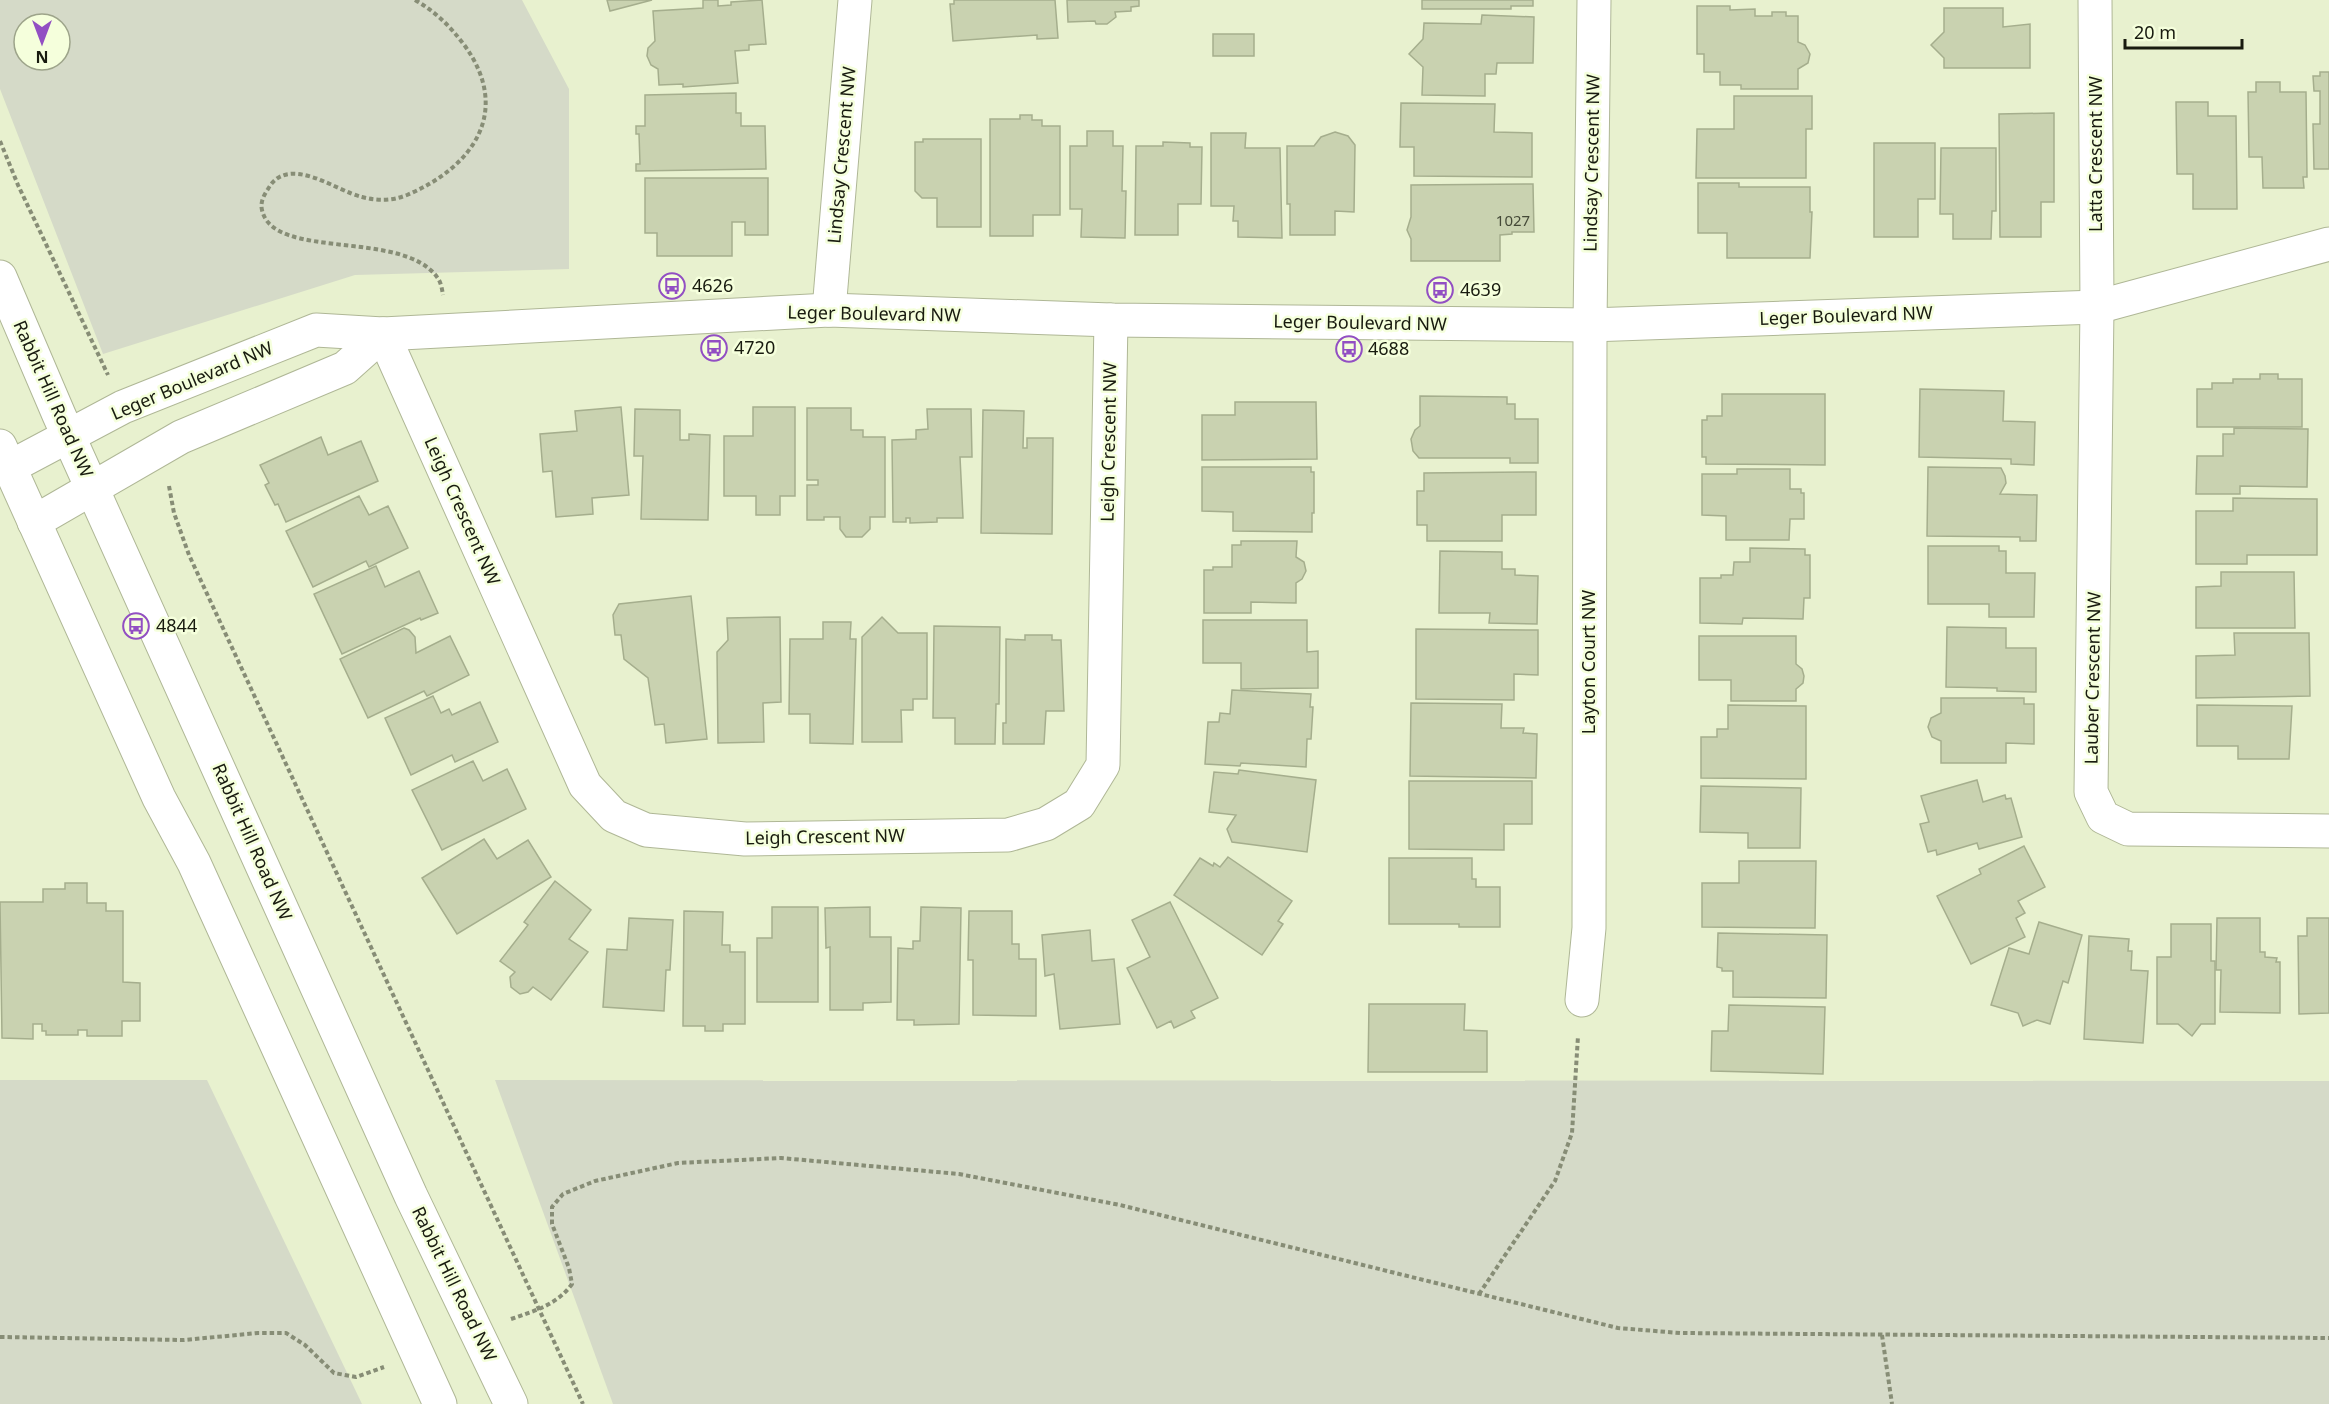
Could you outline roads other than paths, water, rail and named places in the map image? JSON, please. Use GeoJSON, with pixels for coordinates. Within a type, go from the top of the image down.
{"type":"FeatureCollection","features":[{"type":"Feature","properties":{"kind":"street","name":"Lindsay Crescent NW"},"geometry":{"type":"LineString","coordinates":[[829,310],[855,0]]}},
{"type":"Feature","properties":{"kind":"street","name":"Lindsay Crescent NW"},"geometry":{"type":"LineString","coordinates":[[1590,325],[1594,0]]}},
{"type":"Feature","properties":{"kind":"street","name":"Latta Crescent NW"},"geometry":{"type":"LineString","coordinates":[[2095,0],[2097,308]]}},
{"type":"Feature","properties":{"kind":"street","name":"Leger Boulevard NW"},"geometry":{"type":"LineString","coordinates":[[5,457],[68,436],[123,407],[316,330],[383,334],[829,310],[1111,321],[1590,325],[2097,308],[2329,244]]}},
{"type":"Feature","properties":{"kind":"street","name":"Rabbit Hill Road NW"},"geometry":{"type":"LineString","coordinates":[[0,277],[68,436],[411,1196],[511,1404]]}},
{"type":"Feature","properties":{"kind":"street","name":"Lauber Crescent NW"},"geometry":{"type":"LineString","coordinates":[[2097,308],[2091,792],[2103,817],[2128,830],[2329,831]]}},
{"type":"Feature","properties":{"kind":"street","name":"Leigh Crescent NW"},"geometry":{"type":"LineString","coordinates":[[383,334],[585,785],[614,816],[646,830],[745,838],[1008,835],[1046,824],[1079,804],[1102,765],[1111,321]]}},
{"type":"Feature","properties":{"kind":"street","name":"Layton Court NW"},"geometry":{"type":"LineString","coordinates":[[1582,1000],[1589,928],[1590,325]]}},
{"type":"Feature","properties":{"kind":"street"},"geometry":{"type":"LineString","coordinates":[[34,522],[181,437],[345,368],[383,334]]}},
{"type":"Feature","properties":{"kind":"street"},"geometry":{"type":"LineString","coordinates":[[5,457],[159,798],[194,863],[440,1404]]}},
{"type":"Feature","properties":{"kind":"place","name":"4626"},"geometry":{"type":"Point","coordinates":[672,286]}},
{"type":"Feature","properties":{"kind":"place","name":"4639"},"geometry":{"type":"Point","coordinates":[1440,290]}},
{"type":"Feature","properties":{"kind":"place","name":"4720"},"geometry":{"type":"Point","coordinates":[714,348]}},
{"type":"Feature","properties":{"kind":"place","name":"4688"},"geometry":{"type":"Point","coordinates":[1349,349]}},
{"type":"Feature","properties":{"kind":"place","name":"4844"},"geometry":{"type":"Point","coordinates":[136,626]}}]}
